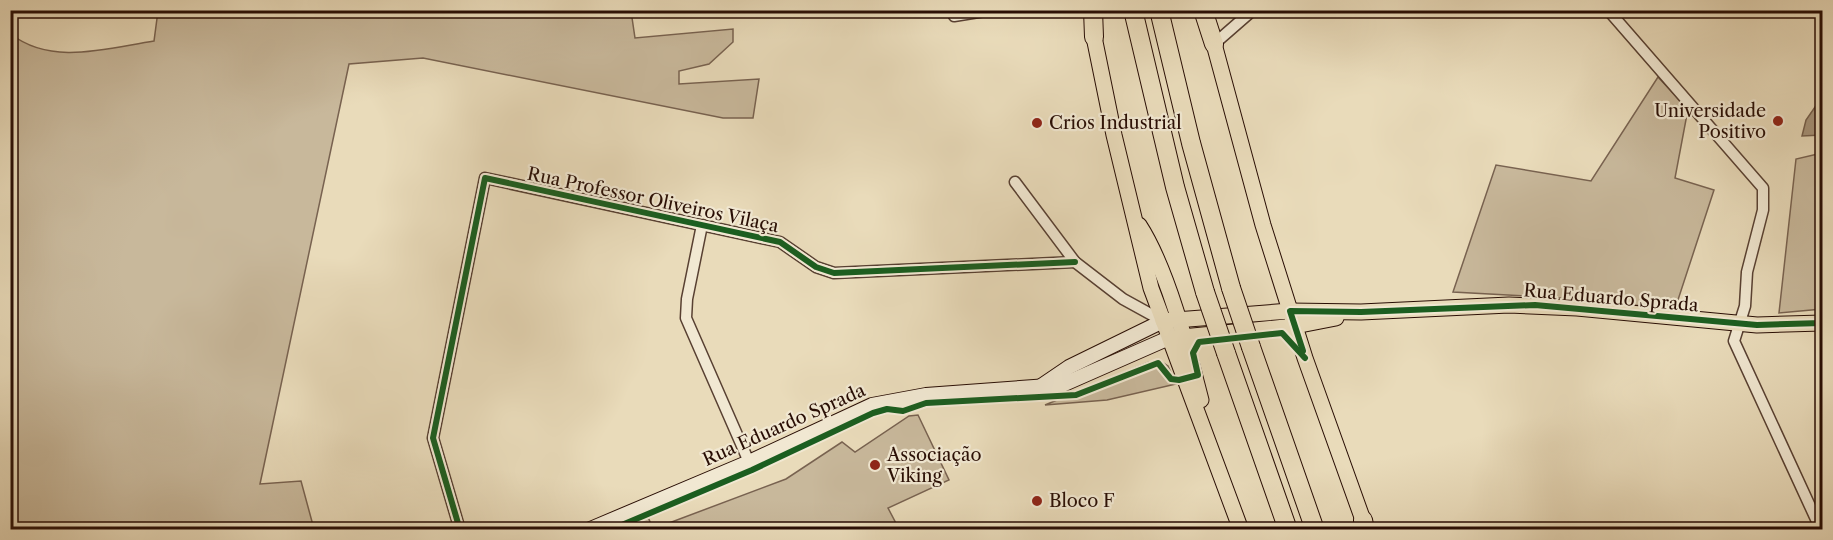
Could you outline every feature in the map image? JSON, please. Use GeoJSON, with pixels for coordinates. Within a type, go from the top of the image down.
{"type":"FeatureCollection","features":[{"type":"Feature","properties":{"kind":"highway"},"geometry":{"type":"LineString","coordinates":[[1093,10],[1094,37]]}},
{"type":"Feature","properties":{"kind":"highway"},"geometry":{"type":"LineString","coordinates":[[1133,10],[1175,187],[1205,292],[1288,530]]}},
{"type":"Feature","properties":{"kind":"highway"},"geometry":{"type":"LineString","coordinates":[[1159,10],[1193,153],[1231,288],[1315,530]]}},
{"type":"Feature","properties":{"kind":"highway"},"geometry":{"type":"LineString","coordinates":[[1205,10],[1214,45]]}},
{"type":"Feature","properties":{"kind":"main road"},"geometry":{"type":"LineString","coordinates":[[1087,10],[1151,288],[1170,320]]}},
{"type":"Feature","properties":{"kind":"main road"},"geometry":{"type":"LineString","coordinates":[[1214,45],[1252,190],[1305,358],[1365,526]]}},
{"type":"Feature","properties":{"kind":"main road"},"geometry":{"type":"LineString","coordinates":[[1137,222],[1151,244],[1170,320],[1241,530]]}},
{"type":"Feature","properties":{"kind":"main road","name":"Rua Eduardo Sprada"},"geometry":{"type":"LineString","coordinates":[[1039,387],[1069,367],[1170,320],[1290,311],[1361,312],[1535,305],[1738,324],[1782,326],[1822,323]]}},
{"type":"Feature","properties":{"kind":"main road","name":"Rua Eduardo Sprada"},"geometry":{"type":"LineString","coordinates":[[588,530],[749,462],[872,405],[926,394],[1039,387],[1075,381],[1176,337],[1295,326],[1361,312]]}},
{"type":"Feature","properties":{"kind":"main road"},"geometry":{"type":"LineString","coordinates":[[1305,358],[1311,333],[1325,320]]}},
{"type":"Feature","properties":{"kind":"street"},"geometry":{"type":"LineString","coordinates":[[954,16],[991,10]]}},
{"type":"Feature","properties":{"kind":"street"},"geometry":{"type":"LineString","coordinates":[[1214,45],[1253,10]]}},
{"type":"Feature","properties":{"kind":"street"},"geometry":{"type":"LineString","coordinates":[[1608,10],[1763,188],[1763,210],[1747,272],[1745,306],[1738,324],[1734,341],[1735,348],[1821,530]]}},
{"type":"Feature","properties":{"kind":"street","name":"Rua Professor Oliveiros Vilaça"},"geometry":{"type":"LineString","coordinates":[[460,530],[433,438],[485,178],[780,242],[816,267],[843,274],[1075,262]]}},
{"type":"Feature","properties":{"kind":"street"},"geometry":{"type":"LineString","coordinates":[[1015,182],[1075,262],[1123,299],[1170,320]]}},
{"type":"Feature","properties":{"kind":"street"},"geometry":{"type":"LineString","coordinates":[[702,225],[687,299],[686,318],[749,462]]}},
{"type":"Feature","properties":{"kind":"street"},"geometry":{"type":"LineString","coordinates":[[1123,299],[1143,300],[1151,288]]}},
{"type":"Feature","properties":{"kind":"shaded area"},"geometry":{"type":"Polygon","coordinates":[[[158,11],[631,11],[635,38],[733,29],[733,42],[709,64],[679,71],[679,84],[759,79],[753,118],[723,118],[423,58],[349,64],[260,484],[301,481],[314,529],[11,529],[11,34],[27,44],[44,50],[80,52],[99,50],[154,41],[158,11]]]}},
{"type":"Feature","properties":{"kind":"shaded area"},"geometry":{"type":"Polygon","coordinates":[[[1658,77],[1688,109],[1675,178],[1714,190],[1675,309],[1560,298],[1453,292],[1496,165],[1591,181],[1658,77]]]}},
{"type":"Feature","properties":{"kind":"shaded area"},"geometry":{"type":"Polygon","coordinates":[[[1822,97],[1822,135],[1802,136],[1806,120],[1822,97]]]}},
{"type":"Feature","properties":{"kind":"shaded area"},"geometry":{"type":"Polygon","coordinates":[[[1822,153],[1822,309],[1779,313],[1796,159],[1822,153]]]}},
{"type":"Feature","properties":{"kind":"shaded area"},"geometry":{"type":"Polygon","coordinates":[[[1160,361],[1168,366],[1176,384],[1107,400],[1045,405],[1149,362],[1160,361]]]}},
{"type":"Feature","properties":{"kind":"shaded area","name":"Associação Viking"},"geometry":{"type":"Polygon","coordinates":[[[918,415],[949,480],[888,508],[899,529],[653,529],[786,479],[842,442],[855,452],[909,416],[918,415]]]}},
{"type":"Feature","properties":{"kind":"shaded area"},"geometry":{"type":"Polygon","coordinates":[[[648,517],[653,529],[616,529],[648,517]]]}},
{"type":"Feature","properties":{"kind":"waterway"},"geometry":{"type":"LineString","coordinates":[[1822,271],[1822,304]]}},
{"type":"Feature","properties":{"kind":"cycle path"},"geometry":{"type":"LineString","coordinates":[[460,530],[433,438],[485,178],[780,242],[816,267],[834,273],[1075,262]]}},
{"type":"Feature","properties":{"kind":"cycle path"},"geometry":{"type":"LineString","coordinates":[[1303,351],[1290,311],[1361,312],[1535,305],[1757,325],[1822,323]]}},
{"type":"Feature","properties":{"kind":"cycle path"},"geometry":{"type":"LineString","coordinates":[[610,530],[752,470],[873,413],[887,409],[903,411],[926,403],[1076,395],[1158,363],[1171,379],[1179,380],[1198,375],[1193,353],[1199,342],[1282,333],[1305,358]]}},
{"type":"Feature","properties":{"kind":"place","name":"Universidade Positivo"},"geometry":{"type":"Point","coordinates":[1778,121]}},
{"type":"Feature","properties":{"kind":"place","name":"Crios Industrial"},"geometry":{"type":"Point","coordinates":[1037,123]}},
{"type":"Feature","properties":{"kind":"place","name":"Associação Viking"},"geometry":{"type":"Point","coordinates":[875,465]}},
{"type":"Feature","properties":{"kind":"place","name":"Bloco F"},"geometry":{"type":"Point","coordinates":[1037,501]}}]}
